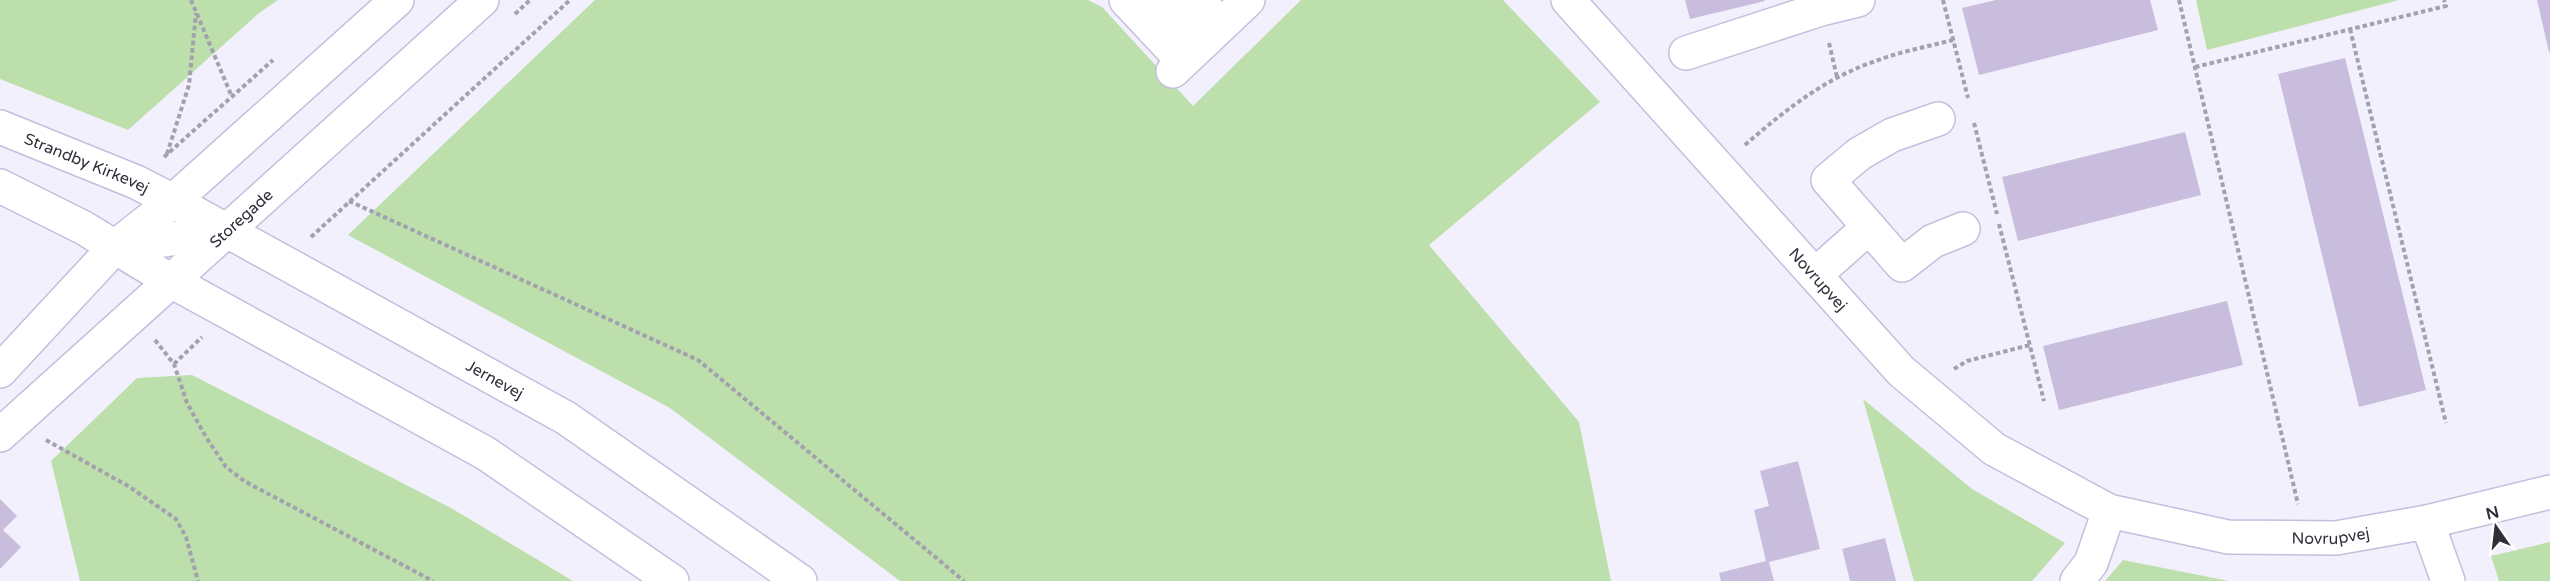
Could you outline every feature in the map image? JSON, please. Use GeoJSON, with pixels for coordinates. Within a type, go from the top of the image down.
{"type":"FeatureCollection","features":[{"type":"Feature","properties":{"kind":"main road"},"geometry":{"type":"LineString","coordinates":[[0,371],[115,247],[173,201],[397,0]]}},
{"type":"Feature","properties":{"kind":"main road","name":"Storegade"},"geometry":{"type":"LineString","coordinates":[[0,435],[482,0]]}},
{"type":"Feature","properties":{"kind":"main road"},"geometry":{"type":"LineString","coordinates":[[1126,0],[1214,30]]}},
{"type":"Feature","properties":{"kind":"main road"},"geometry":{"type":"LineString","coordinates":[[1159,0],[1214,30]]}},
{"type":"Feature","properties":{"kind":"main road"},"geometry":{"type":"LineString","coordinates":[[1197,0],[1214,30]]}},
{"type":"Feature","properties":{"kind":"main road","name":"Novrupvej"},"geometry":{"type":"LineString","coordinates":[[1568,0],[1901,371],[1994,449],[2109,511],[2228,537],[2336,538],[2427,522],[2550,492]]}},
{"type":"Feature","properties":{"kind":"main road"},"geometry":{"type":"LineString","coordinates":[[1686,53],[1821,9],[1858,0]]}},
{"type":"Feature","properties":{"kind":"main road"},"geometry":{"type":"LineString","coordinates":[[1938,119],[1892,135],[1858,154],[1828,180],[1902,265],[1933,241],[1963,229]]}},
{"type":"Feature","properties":{"kind":"main road","name":"Strandby Kirkevej"},"geometry":{"type":"LineString","coordinates":[[0,126],[136,182],[173,201]]}},
{"type":"Feature","properties":{"kind":"main road"},"geometry":{"type":"LineString","coordinates":[[0,186],[84,228],[171,281],[485,453],[672,581]]}},
{"type":"Feature","properties":{"kind":"main road"},"geometry":{"type":"LineString","coordinates":[[171,281],[173,201]]}},
{"type":"Feature","properties":{"kind":"main road","name":"Jernevej"},"geometry":{"type":"LineString","coordinates":[[173,201],[566,418],[800,581]]}},
{"type":"Feature","properties":{"kind":"main road"},"geometry":{"type":"LineString","coordinates":[[1815,275],[1869,227]]}},
{"type":"Feature","properties":{"kind":"main road"},"geometry":{"type":"LineString","coordinates":[[115,247],[226,231]]}},
{"type":"Feature","properties":{"kind":"main road"},"geometry":{"type":"LineString","coordinates":[[2077,581],[2091,563],[2109,511]]}},
{"type":"Feature","properties":{"kind":"main road"},"geometry":{"type":"LineString","coordinates":[[2427,522],[2448,581]]}},
{"type":"Feature","properties":{"kind":"path"},"geometry":{"type":"LineString","coordinates":[[191,0],[232,97]]}},
{"type":"Feature","properties":{"kind":"path"},"geometry":{"type":"LineString","coordinates":[[284,262],[570,0]]}},
{"type":"Feature","properties":{"kind":"path"},"geometry":{"type":"LineString","coordinates":[[1943,0],[1968,102]]}},
{"type":"Feature","properties":{"kind":"path"},"geometry":{"type":"LineString","coordinates":[[2179,0],[2297,498],[2302,538]]}},
{"type":"Feature","properties":{"kind":"path"},"geometry":{"type":"LineString","coordinates":[[2195,67],[2446,6],[2444,0]]}},
{"type":"Feature","properties":{"kind":"path"},"geometry":{"type":"LineString","coordinates":[[167,154],[189,85],[196,14]]}},
{"type":"Feature","properties":{"kind":"path"},"geometry":{"type":"LineString","coordinates":[[2350,29],[2446,423]]}},
{"type":"Feature","properties":{"kind":"path"},"geometry":{"type":"LineString","coordinates":[[1718,168],[1791,106],[1837,77],[1873,61],[1953,40]]}},
{"type":"Feature","properties":{"kind":"path"},"geometry":{"type":"LineString","coordinates":[[1971,112],[2044,401]]}},
{"type":"Feature","properties":{"kind":"path"},"geometry":{"type":"LineString","coordinates":[[349,201],[698,360],[964,581]]}},
{"type":"Feature","properties":{"kind":"path"},"geometry":{"type":"LineString","coordinates":[[174,364],[227,312]]}},
{"type":"Feature","properties":{"kind":"path"},"geometry":{"type":"LineString","coordinates":[[152,336],[174,364],[187,403],[226,467],[243,481],[433,581]]}},
{"type":"Feature","properties":{"kind":"path"},"geometry":{"type":"LineString","coordinates":[[1923,389],[1967,361],[2030,345]]}},
{"type":"Feature","properties":{"kind":"path"},"geometry":{"type":"LineString","coordinates":[[41,435],[128,486],[176,519],[186,537],[198,581]]}},
{"type":"Feature","properties":{"kind":"green space"},"geometry":{"type":"Polygon","coordinates":[[[0,0],[278,0],[259,13],[128,130],[0,79],[0,0]]]}},
{"type":"Feature","properties":{"kind":"green space"},"geometry":{"type":"Polygon","coordinates":[[[595,0],[1088,0],[1102,7],[1193,106],[1301,0],[1503,0],[1600,102],[1429,245],[1579,422],[1611,581],[900,581],[670,408],[348,235],[595,0]]]}},
{"type":"Feature","properties":{"kind":"green space"},"geometry":{"type":"Polygon","coordinates":[[[2196,0],[2399,0],[2207,50],[2196,0]]]}},
{"type":"Feature","properties":{"kind":"green space"},"geometry":{"type":"Polygon","coordinates":[[[192,375],[451,508],[573,581],[80,581],[51,461],[137,378],[192,375]]]}},
{"type":"Feature","properties":{"kind":"green space"},"geometry":{"type":"Polygon","coordinates":[[[1863,399],[1972,489],[2065,543],[2032,581],[1914,581],[1863,399]]]}},
{"type":"Feature","properties":{"kind":"green space"},"geometry":{"type":"Polygon","coordinates":[[[2550,542],[2550,581],[2499,581],[2491,556],[2550,542]]]}},
{"type":"Feature","properties":{"kind":"green space"},"geometry":{"type":"Polygon","coordinates":[[[2123,560],[2229,581],[2105,581],[2123,560]]]}},
{"type":"Feature","properties":{"kind":"building"},"geometry":{"type":"Polygon","coordinates":[[[1685,0],[1764,0],[1765,1],[1690,19],[1685,0]]]}},
{"type":"Feature","properties":{"kind":"building"},"geometry":{"type":"Polygon","coordinates":[[[1996,0],[2150,0],[2158,30],[1979,75],[1962,8],[1996,0]]]}},
{"type":"Feature","properties":{"kind":"building"},"geometry":{"type":"Polygon","coordinates":[[[2537,0],[2550,0],[2550,52],[2549,52],[2537,0]]]}},
{"type":"Feature","properties":{"kind":"building"},"geometry":{"type":"Polygon","coordinates":[[[2345,58],[2426,390],[2359,407],[2278,74],[2345,58]]]}},
{"type":"Feature","properties":{"kind":"building"},"geometry":{"type":"Polygon","coordinates":[[[2185,132],[2201,195],[2018,241],[2002,177],[2185,132]]]}},
{"type":"Feature","properties":{"kind":"building"},"geometry":{"type":"Polygon","coordinates":[[[2227,301],[2243,365],[2059,410],[2043,346],[2227,301]]]}},
{"type":"Feature","properties":{"kind":"building"},"geometry":{"type":"Polygon","coordinates":[[[1798,461],[1820,549],[1769,562],[1774,581],[1721,581],[1719,573],[1766,561],[1754,510],[1769,506],[1760,471],[1798,461]]]}},
{"type":"Feature","properties":{"kind":"building"},"geometry":{"type":"Polygon","coordinates":[[[0,499],[17,516],[3,530],[21,547],[0,569],[0,499]]]}},
{"type":"Feature","properties":{"kind":"building"},"geometry":{"type":"Polygon","coordinates":[[[1885,538],[1896,581],[1850,581],[1842,549],[1885,538]]]}}]}
